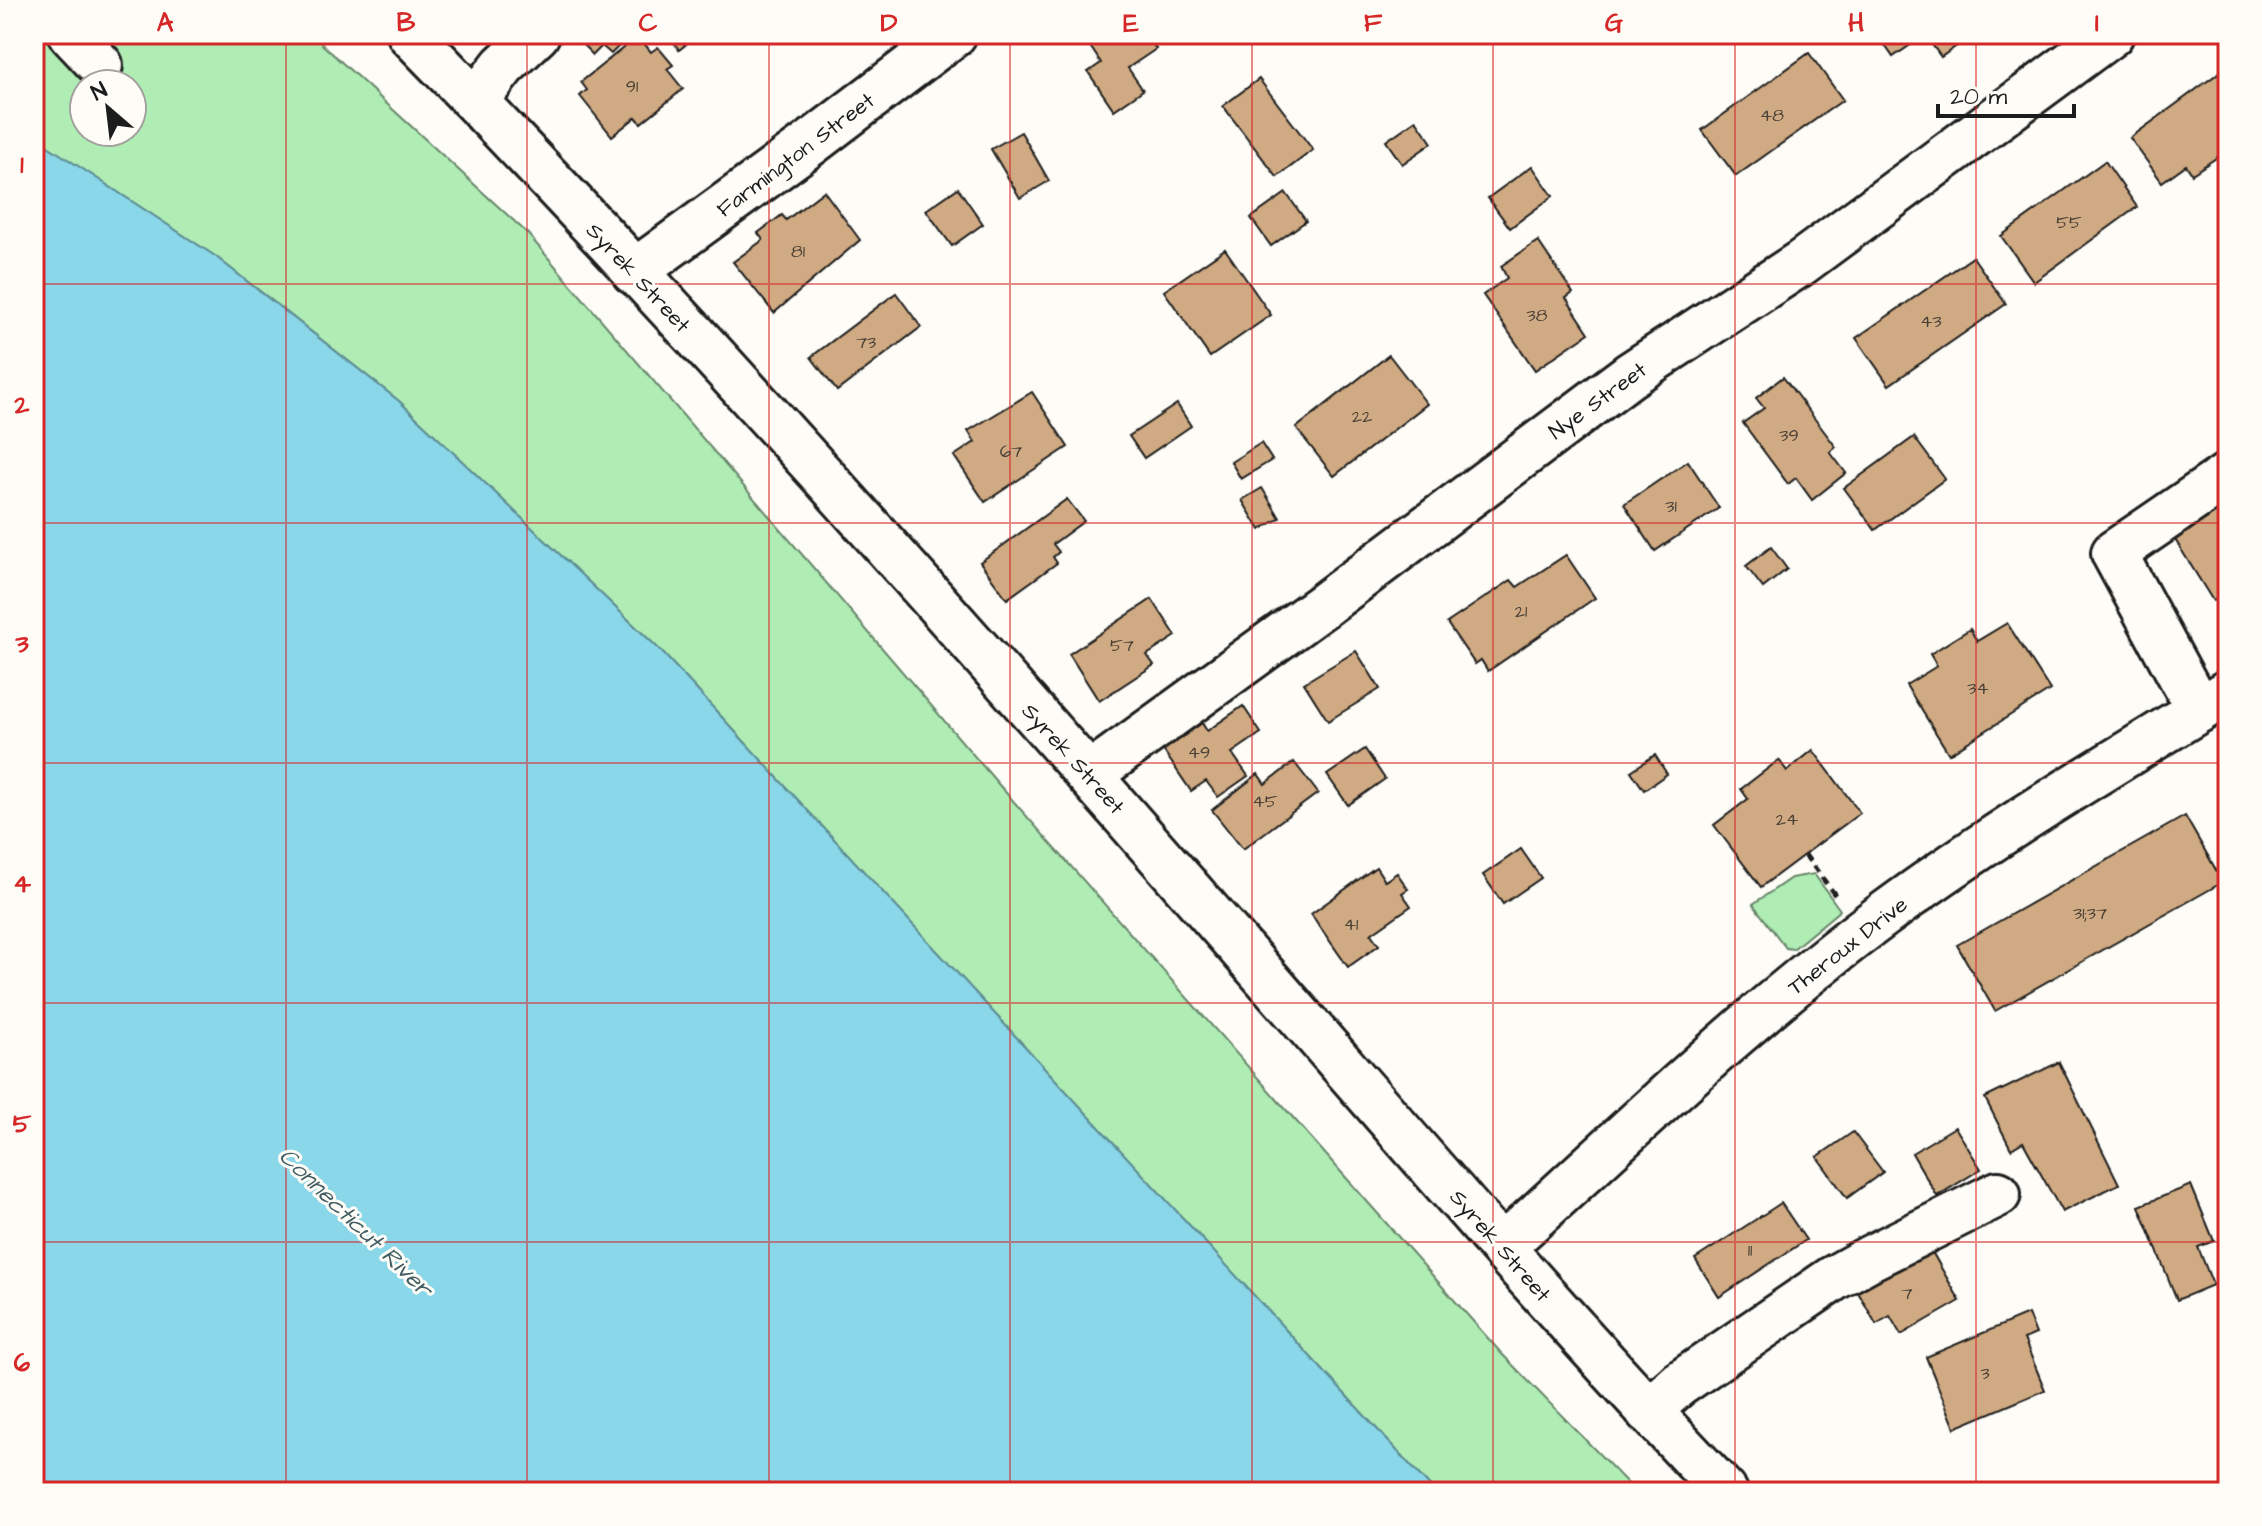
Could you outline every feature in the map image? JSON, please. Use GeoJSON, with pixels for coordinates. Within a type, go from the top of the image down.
{"type":"FeatureCollection","features":[{"type":"Feature","properties":{"kind":"street"},"geometry":{"type":"LineString","coordinates":[[71,34],[100,65]]}},
{"type":"Feature","properties":{"kind":"street","name":"Syrek Street"},"geometry":{"type":"LineString","coordinates":[[410,34],[476,101],[837,492],[1502,1247],[1648,1411],[1725,1492]]}},
{"type":"Feature","properties":{"kind":"street"},"geometry":{"type":"LineString","coordinates":[[476,101],[503,66],[537,34]]}},
{"type":"Feature","properties":{"kind":"street","name":"Farmington Street"},"geometry":{"type":"LineString","coordinates":[[634,272],[954,34]]}},
{"type":"Feature","properties":{"kind":"street","name":"Nye Street"},"geometry":{"type":"LineString","coordinates":[[1089,775],[1325,604],[1630,375],[1801,263],[2111,34]]}},
{"type":"Feature","properties":{"kind":"street"},"geometry":{"type":"LineString","coordinates":[[2213,701],[2114,553],[2228,475]]}},
{"type":"Feature","properties":{"kind":"street","name":"Theroux Drive"},"geometry":{"type":"LineString","coordinates":[[1502,1247],[1728,1044],[1881,916],[1995,838],[2213,701]]}},
{"type":"Feature","properties":{"kind":"street"},"geometry":{"type":"LineString","coordinates":[[1648,1411],[1679,1384],[1834,1278],[1998,1194]]}},
{"type":"Feature","properties":{"kind":"green space"},"geometry":{"type":"Polygon","coordinates":[[[34,34],[311,34],[527,233],[1000,786],[1501,1353],[1636,1492],[1435,1492],[659,649],[399,401],[215,256],[34,137],[34,34]]]}},
{"type":"Feature","properties":{"kind":"green space"},"geometry":{"type":"Polygon","coordinates":[[[1814,874],[1840,910],[1793,949],[1786,948],[1753,904],[1791,878],[1814,874]]]}},
{"type":"Feature","properties":{"kind":"water","name":"Connecticut River"},"geometry":{"type":"Polygon","coordinates":[[[34,137],[215,256],[399,401],[659,649],[1435,1492],[34,1492],[34,137]]]}},
{"type":"Feature","properties":{"kind":"building"},"geometry":{"type":"Polygon","coordinates":[[[572,34],[631,34],[611,54],[602,46],[593,55],[572,34]]]}},
{"type":"Feature","properties":{"kind":"building"},"geometry":{"type":"Polygon","coordinates":[[[668,34],[699,34],[679,50],[668,34]]]}},
{"type":"Feature","properties":{"kind":"building"},"geometry":{"type":"Polygon","coordinates":[[[1082,34],[1146,34],[1156,49],[1128,68],[1143,90],[1114,110],[1088,72],[1101,63],[1082,34]]]}},
{"type":"Feature","properties":{"kind":"building"},"geometry":{"type":"Polygon","coordinates":[[[1877,34],[1960,34],[1965,40],[1941,57],[1925,35],[1893,57],[1877,34]]]}},
{"type":"Feature","properties":{"kind":"building"},"geometry":{"type":"Polygon","coordinates":[[[638,36],[651,52],[658,47],[673,65],[667,69],[683,89],[641,123],[636,117],[612,136],[580,96],[587,90],[581,82],[638,36]]]}},
{"type":"Feature","properties":{"kind":"building"},"geometry":{"type":"Polygon","coordinates":[[[1809,53],[1843,100],[1736,176],[1702,130],[1809,53]]]}},
{"type":"Feature","properties":{"kind":"building"},"geometry":{"type":"Polygon","coordinates":[[[2228,66],[2228,150],[2192,174],[2186,165],[2162,182],[2130,138],[2228,66]]]}},
{"type":"Feature","properties":{"kind":"building"},"geometry":{"type":"Polygon","coordinates":[[[1259,79],[1313,150],[1277,177],[1223,106],[1259,79]]]}},
{"type":"Feature","properties":{"kind":"building"},"geometry":{"type":"Polygon","coordinates":[[[1416,120],[1432,143],[1402,164],[1386,141],[1416,120]]]}},
{"type":"Feature","properties":{"kind":"building"},"geometry":{"type":"Polygon","coordinates":[[[1021,132],[1049,181],[1020,198],[991,149],[1021,132]]]}},
{"type":"Feature","properties":{"kind":"building"},"geometry":{"type":"Polygon","coordinates":[[[2105,161],[2137,207],[2034,282],[2001,236],[2105,161]]]}},
{"type":"Feature","properties":{"kind":"building"},"geometry":{"type":"Polygon","coordinates":[[[1532,166],[1553,196],[1510,228],[1488,198],[1532,166]]]}},
{"type":"Feature","properties":{"kind":"building"},"geometry":{"type":"Polygon","coordinates":[[[958,188],[983,224],[952,246],[926,210],[958,188]]]}},
{"type":"Feature","properties":{"kind":"building"},"geometry":{"type":"Polygon","coordinates":[[[824,191],[860,240],[774,313],[733,262],[763,240],[758,233],[782,215],[786,220],[824,191]]]}},
{"type":"Feature","properties":{"kind":"building"},"geometry":{"type":"Polygon","coordinates":[[[1286,193],[1306,221],[1271,246],[1251,218],[1286,193]]]}},
{"type":"Feature","properties":{"kind":"building"},"geometry":{"type":"Polygon","coordinates":[[[1538,241],[1573,293],[1566,298],[1589,333],[1535,370],[1483,295],[1507,278],[1501,266],[1538,241]]]}},
{"type":"Feature","properties":{"kind":"building"},"geometry":{"type":"Polygon","coordinates":[[[1225,249],[1271,315],[1210,357],[1164,291],[1225,249]]]}},
{"type":"Feature","properties":{"kind":"building"},"geometry":{"type":"Polygon","coordinates":[[[1973,257],[2006,304],[1889,385],[1856,338],[1973,257]]]}},
{"type":"Feature","properties":{"kind":"building"},"geometry":{"type":"Polygon","coordinates":[[[896,293],[921,327],[837,391],[811,357],[896,293]]]}},
{"type":"Feature","properties":{"kind":"building"},"geometry":{"type":"Polygon","coordinates":[[[1389,355],[1427,404],[1334,476],[1296,428],[1389,355]]]}},
{"type":"Feature","properties":{"kind":"building"},"geometry":{"type":"Polygon","coordinates":[[[1783,377],[1836,447],[1830,452],[1846,473],[1812,500],[1796,478],[1788,484],[1743,423],[1764,408],[1756,398],[1783,377]]]}},
{"type":"Feature","properties":{"kind":"building"},"geometry":{"type":"Polygon","coordinates":[[[1032,392],[1068,447],[985,502],[954,456],[975,442],[968,431],[1032,392]]]}},
{"type":"Feature","properties":{"kind":"building"},"geometry":{"type":"Polygon","coordinates":[[[1177,404],[1191,426],[1144,458],[1129,436],[1177,404]]]}},
{"type":"Feature","properties":{"kind":"building"},"geometry":{"type":"Polygon","coordinates":[[[1914,437],[1945,479],[1875,530],[1844,488],[1914,437]]]}},
{"type":"Feature","properties":{"kind":"building"},"geometry":{"type":"Polygon","coordinates":[[[1261,443],[1272,460],[1241,479],[1231,462],[1261,443]]]}},
{"type":"Feature","properties":{"kind":"building"},"geometry":{"type":"Polygon","coordinates":[[[1688,461],[1719,508],[1655,551],[1624,504],[1688,461]]]}},
{"type":"Feature","properties":{"kind":"building"},"geometry":{"type":"Polygon","coordinates":[[[1262,488],[1280,518],[1260,530],[1242,500],[1262,488]]]}},
{"type":"Feature","properties":{"kind":"building"},"geometry":{"type":"Polygon","coordinates":[[[1067,499],[1084,521],[1053,544],[1059,552],[1053,557],[1057,563],[1007,599],[980,562],[1067,499]]]}},
{"type":"Feature","properties":{"kind":"building"},"geometry":{"type":"Polygon","coordinates":[[[2228,504],[2228,592],[2213,601],[2174,538],[2228,504]]]}},
{"type":"Feature","properties":{"kind":"building"},"geometry":{"type":"Polygon","coordinates":[[[1771,547],[1787,569],[1763,588],[1746,566],[1771,547]]]}},
{"type":"Feature","properties":{"kind":"building"},"geometry":{"type":"Polygon","coordinates":[[[1566,555],[1595,598],[1488,671],[1481,660],[1475,664],[1447,623],[1511,580],[1517,587],[1566,555]]]}},
{"type":"Feature","properties":{"kind":"building"},"geometry":{"type":"Polygon","coordinates":[[[1152,599],[1176,636],[1147,655],[1154,665],[1099,701],[1069,654],[1152,599]]]}},
{"type":"Feature","properties":{"kind":"building"},"geometry":{"type":"Polygon","coordinates":[[[2007,623],[2050,690],[1949,754],[1906,685],[1937,666],[1930,654],[1970,629],[1977,641],[2007,623]]]}},
{"type":"Feature","properties":{"kind":"building"},"geometry":{"type":"Polygon","coordinates":[[[1356,651],[1380,689],[1328,721],[1304,683],[1356,651]]]}},
{"type":"Feature","properties":{"kind":"building"},"geometry":{"type":"Polygon","coordinates":[[[1243,706],[1261,733],[1232,753],[1248,776],[1218,797],[1206,781],[1191,791],[1163,750],[1202,723],[1207,731],[1243,706]]]}},
{"type":"Feature","properties":{"kind":"building"},"geometry":{"type":"Polygon","coordinates":[[[1365,749],[1385,779],[1348,805],[1327,775],[1365,749]]]}},
{"type":"Feature","properties":{"kind":"building"},"geometry":{"type":"Polygon","coordinates":[[[1813,750],[1860,813],[1761,887],[1714,825],[1748,799],[1741,789],[1779,760],[1787,771],[1813,750]]]}},
{"type":"Feature","properties":{"kind":"building"},"geometry":{"type":"Polygon","coordinates":[[[1655,755],[1667,774],[1644,790],[1631,771],[1655,755]]]}},
{"type":"Feature","properties":{"kind":"building"},"geometry":{"type":"Polygon","coordinates":[[[1294,762],[1318,793],[1243,849],[1212,810],[1258,774],[1265,784],[1294,762]]]}},
{"type":"Feature","properties":{"kind":"building"},"geometry":{"type":"Polygon","coordinates":[[[2185,816],[2223,882],[1995,1011],[1957,945],[2185,816]]]}},
{"type":"Feature","properties":{"kind":"building"},"geometry":{"type":"Polygon","coordinates":[[[1521,849],[1541,878],[1503,904],[1483,875],[1521,849]]]}},
{"type":"Feature","properties":{"kind":"building"},"geometry":{"type":"Polygon","coordinates":[[[1376,867],[1385,881],[1397,873],[1408,889],[1402,893],[1411,906],[1371,934],[1379,945],[1348,967],[1311,914],[1376,867]]]}},
{"type":"Feature","properties":{"kind":"building"},"geometry":{"type":"Polygon","coordinates":[[[2059,1062],[2119,1184],[2062,1212],[2023,1142],[2011,1149],[1985,1098],[2059,1062]]]}},
{"type":"Feature","properties":{"kind":"building"},"geometry":{"type":"Polygon","coordinates":[[[1955,1127],[1981,1169],[1937,1196],[1912,1153],[1955,1127]]]}},
{"type":"Feature","properties":{"kind":"building"},"geometry":{"type":"Polygon","coordinates":[[[1853,1132],[1883,1172],[1847,1198],[1817,1157],[1853,1132]]]}},
{"type":"Feature","properties":{"kind":"building"},"geometry":{"type":"Polygon","coordinates":[[[2191,1185],[2214,1241],[2198,1247],[2213,1285],[2177,1300],[2139,1206],[2191,1185]]]}},
{"type":"Feature","properties":{"kind":"building"},"geometry":{"type":"Polygon","coordinates":[[[1781,1203],[1806,1240],[1719,1297],[1695,1259],[1781,1203]]]}},
{"type":"Feature","properties":{"kind":"building"},"geometry":{"type":"Polygon","coordinates":[[[1927,1243],[1960,1301],[1901,1335],[1890,1316],[1876,1324],[1854,1285],[1927,1243]]]}},
{"type":"Feature","properties":{"kind":"building"},"geometry":{"type":"Polygon","coordinates":[[[2028,1314],[2036,1334],[2024,1339],[2045,1390],[1955,1428],[1926,1357],[2028,1314]]]}}]}
